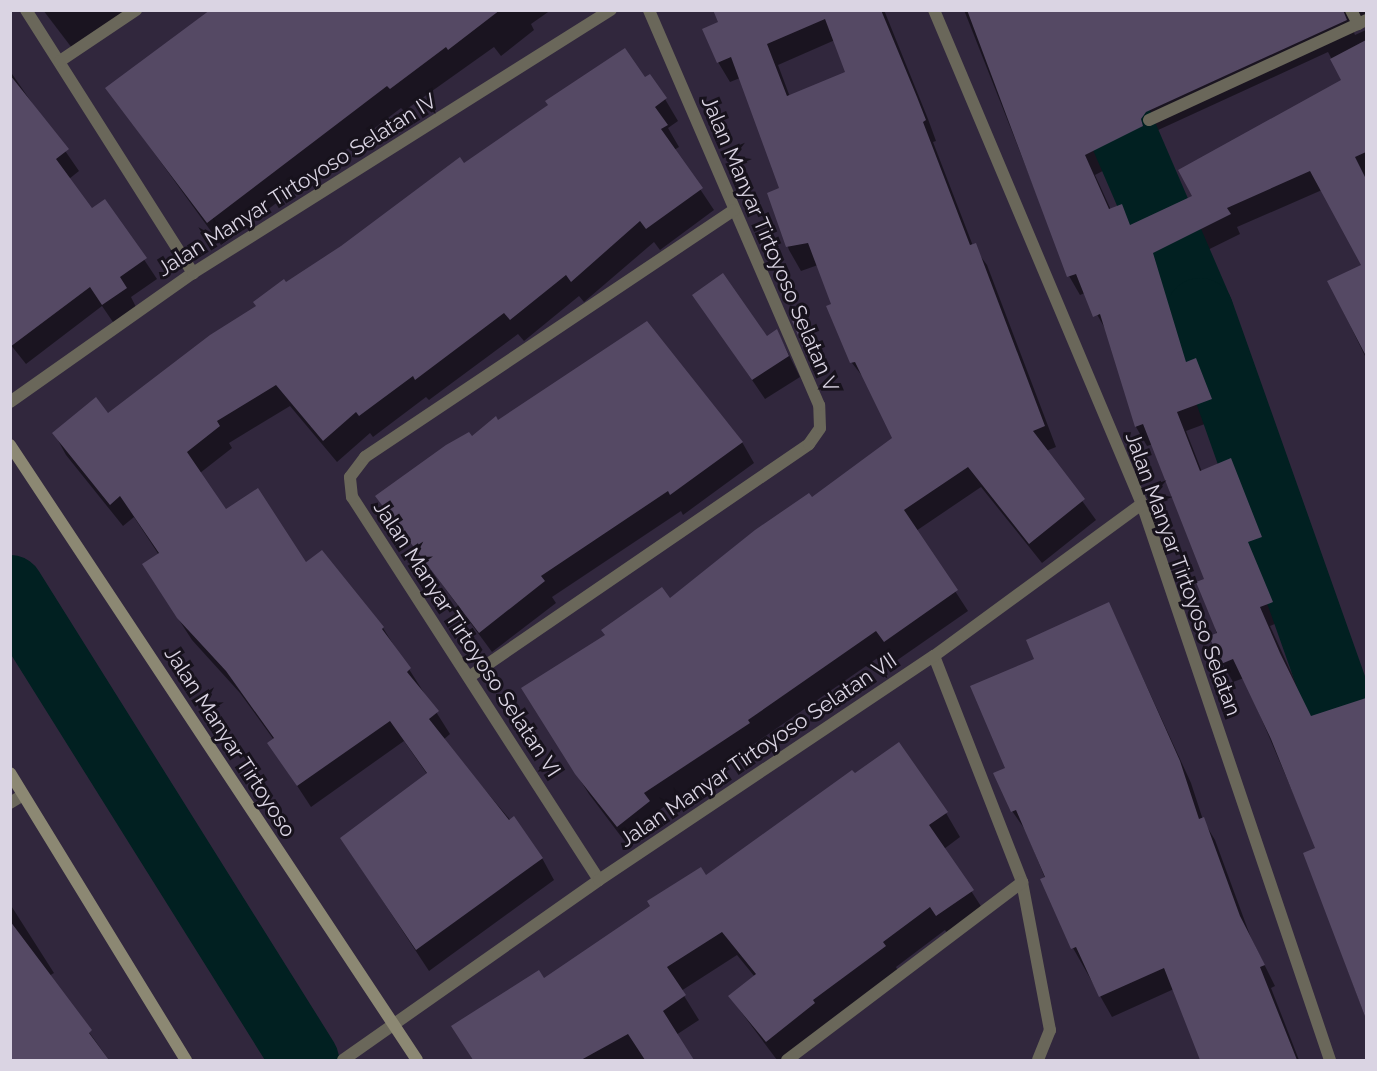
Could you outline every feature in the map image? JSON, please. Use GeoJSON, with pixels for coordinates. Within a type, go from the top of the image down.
{"type":"FeatureCollection","features":[{"type":"Feature","properties":{"kind":"street"},"geometry":{"type":"LineString","coordinates":[[26,10],[193,273]]}},
{"type":"Feature","properties":{"kind":"street"},"geometry":{"type":"LineString","coordinates":[[60,61],[136,10]]}},
{"type":"Feature","properties":{"kind":"street","name":"Jalan Manyar Tirtoyoso Selatan IV"},"geometry":{"type":"LineString","coordinates":[[10,402],[193,273],[611,10]]}},
{"type":"Feature","properties":{"kind":"street","name":"Jalan Manyar Tirtoyoso Selatan V"},"geometry":{"type":"LineString","coordinates":[[469,676],[808,444],[820,428],[819,405],[649,10]]}},
{"type":"Feature","properties":{"kind":"street","name":"Jalan Manyar Tirtoyoso Selatan"},"geometry":{"type":"LineString","coordinates":[[934,10],[1142,504],[1330,1060]]}},
{"type":"Feature","properties":{"kind":"street"},"geometry":{"type":"LineString","coordinates":[[1149,120],[1362,22],[1351,10]]}},
{"type":"Feature","properties":{"kind":"street","name":"Jalan Manyar Tirtoyoso Selatan VI"},"geometry":{"type":"LineString","coordinates":[[599,880],[352,497],[350,477],[365,457],[734,210]]}},
{"type":"Feature","properties":{"kind":"street","name":"Jalan Manyar Tirtoyoso"},"geometry":{"type":"LineString","coordinates":[[10,445],[417,1060]]}},
{"type":"Feature","properties":{"kind":"street","name":"Jalan Manyar Tirtoyoso Selatan VII"},"geometry":{"type":"LineString","coordinates":[[344,1060],[599,880],[934,656],[1142,504]]}},
{"type":"Feature","properties":{"kind":"street"},"geometry":{"type":"LineString","coordinates":[[934,656],[1022,882],[1050,1030],[1038,1060]]}},
{"type":"Feature","properties":{"kind":"street"},"geometry":{"type":"LineString","coordinates":[[10,773],[186,1060]]}},
{"type":"Feature","properties":{"kind":"street"},"geometry":{"type":"LineString","coordinates":[[10,803],[23,795]]}},
{"type":"Feature","properties":{"kind":"street"},"geometry":{"type":"LineString","coordinates":[[787,1060],[1022,882]]}},
{"type":"Feature","properties":{"kind":"building"},"geometry":{"type":"Polygon","coordinates":[[[210,10],[500,10],[448,50],[446,47],[390,89],[387,86],[207,223],[105,88],[210,10]]]}},
{"type":"Feature","properties":{"kind":"building"},"geometry":{"type":"Polygon","coordinates":[[[713,10],[881,10],[926,120],[923,122],[970,245],[976,243],[1045,426],[1033,431],[1085,499],[1029,544],[968,467],[904,510],[958,590],[884,642],[876,631],[748,720],[750,723],[644,793],[650,801],[617,827],[575,774],[521,688],[605,635],[601,630],[662,587],[670,598],[755,530],[809,493],[812,497],[892,438],[855,362],[850,363],[826,306],[831,304],[808,243],[786,247],[767,193],[779,188],[731,57],[717,63],[702,29],[718,22],[713,10]],[[825,19],[767,44],[787,96],[845,72],[825,19]]]}},
{"type":"Feature","properties":{"kind":"building"},"geometry":{"type":"Polygon","coordinates":[[[967,10],[1343,10],[1347,20],[1146,112],[1141,119],[1143,126],[1085,155],[1109,209],[1122,204],[1130,225],[1192,196],[1178,170],[1341,80],[1330,59],[1366,40],[1366,152],[1355,157],[1366,179],[1366,356],[1327,281],[1361,265],[1310,171],[1227,208],[1231,214],[1153,253],[1186,362],[1196,358],[1212,399],[1177,412],[1200,471],[1231,458],[1262,537],[1248,542],[1273,602],[1260,607],[1280,653],[1311,716],[1366,698],[1366,1019],[1303,853],[1315,848],[1271,739],[1233,659],[1221,664],[1209,636],[1217,633],[1196,582],[1204,579],[1143,424],[1135,427],[1100,314],[1093,317],[1076,274],[1067,277],[967,10]]]}},
{"type":"Feature","properties":{"kind":"building"},"geometry":{"type":"Polygon","coordinates":[[[625,48],[645,77],[650,74],[667,98],[655,107],[668,125],[661,129],[703,188],[646,229],[640,221],[571,282],[566,275],[510,320],[504,313],[415,380],[413,376],[359,416],[356,412],[323,441],[276,385],[217,421],[220,426],[187,452],[226,509],[258,488],[306,562],[322,550],[384,627],[382,629],[411,668],[407,672],[439,711],[429,719],[509,820],[514,816],[543,858],[416,950],[340,838],[427,773],[390,721],[297,786],[267,743],[274,738],[226,671],[177,618],[142,564],[159,553],[120,496],[110,505],[52,433],[96,397],[108,413],[210,335],[256,306],[253,302],[284,279],[286,282],[341,246],[460,157],[464,163],[548,105],[545,101],[625,48]]]}},
{"type":"Feature","properties":{"kind":"building"},"geometry":{"type":"Polygon","coordinates":[[[10,75],[69,149],[56,159],[92,208],[105,199],[147,258],[120,277],[127,288],[102,305],[90,287],[10,347],[10,75]]]}},
{"type":"Feature","properties":{"kind":"building"},"geometry":{"type":"Polygon","coordinates":[[[723,273],[767,336],[777,329],[789,356],[752,380],[692,295],[723,273]]]}},
{"type":"Feature","properties":{"kind":"building"},"geometry":{"type":"Polygon","coordinates":[[[797,319],[813,341],[803,347],[792,321],[797,319]]]}},
{"type":"Feature","properties":{"kind":"building"},"geometry":{"type":"Polygon","coordinates":[[[647,321],[743,442],[670,495],[668,491],[541,576],[545,581],[479,633],[375,496],[446,445],[469,432],[472,436],[496,416],[498,420],[647,321]]]}},
{"type":"Feature","properties":{"kind":"building"},"geometry":{"type":"Polygon","coordinates":[[[1109,602],[1180,761],[1199,819],[1204,817],[1240,916],[1265,965],[1260,967],[1297,1060],[1200,1060],[1164,968],[1099,997],[1076,947],[1071,949],[1040,879],[1045,877],[1016,810],[1011,812],[993,773],[1005,768],[970,686],[1034,659],[1026,640],[1109,602]]]}},
{"type":"Feature","properties":{"kind":"building"},"geometry":{"type":"Polygon","coordinates":[[[899,742],[948,812],[929,825],[974,890],[936,916],[930,907],[883,942],[886,946],[813,1000],[815,1003],[766,1042],[728,996],[756,974],[722,932],[667,967],[686,995],[663,1011],[694,1060],[645,1060],[628,1034],[581,1060],[473,1060],[451,1026],[539,970],[544,978],[650,906],[647,901],[701,867],[706,875],[852,770],[855,773],[899,742]]]}},
{"type":"Feature","properties":{"kind":"building"},"geometry":{"type":"Polygon","coordinates":[[[10,921],[92,1030],[89,1033],[109,1060],[10,1060],[10,921]]]}},
{"type":"Feature","properties":{"kind":"waterway"},"geometry":{"type":"LineString","coordinates":[[1087,50],[1200,312],[1366,780]]}},
{"type":"Feature","properties":{"kind":"waterway"},"geometry":{"type":"LineString","coordinates":[[10,589],[305,1060]]}}]}
